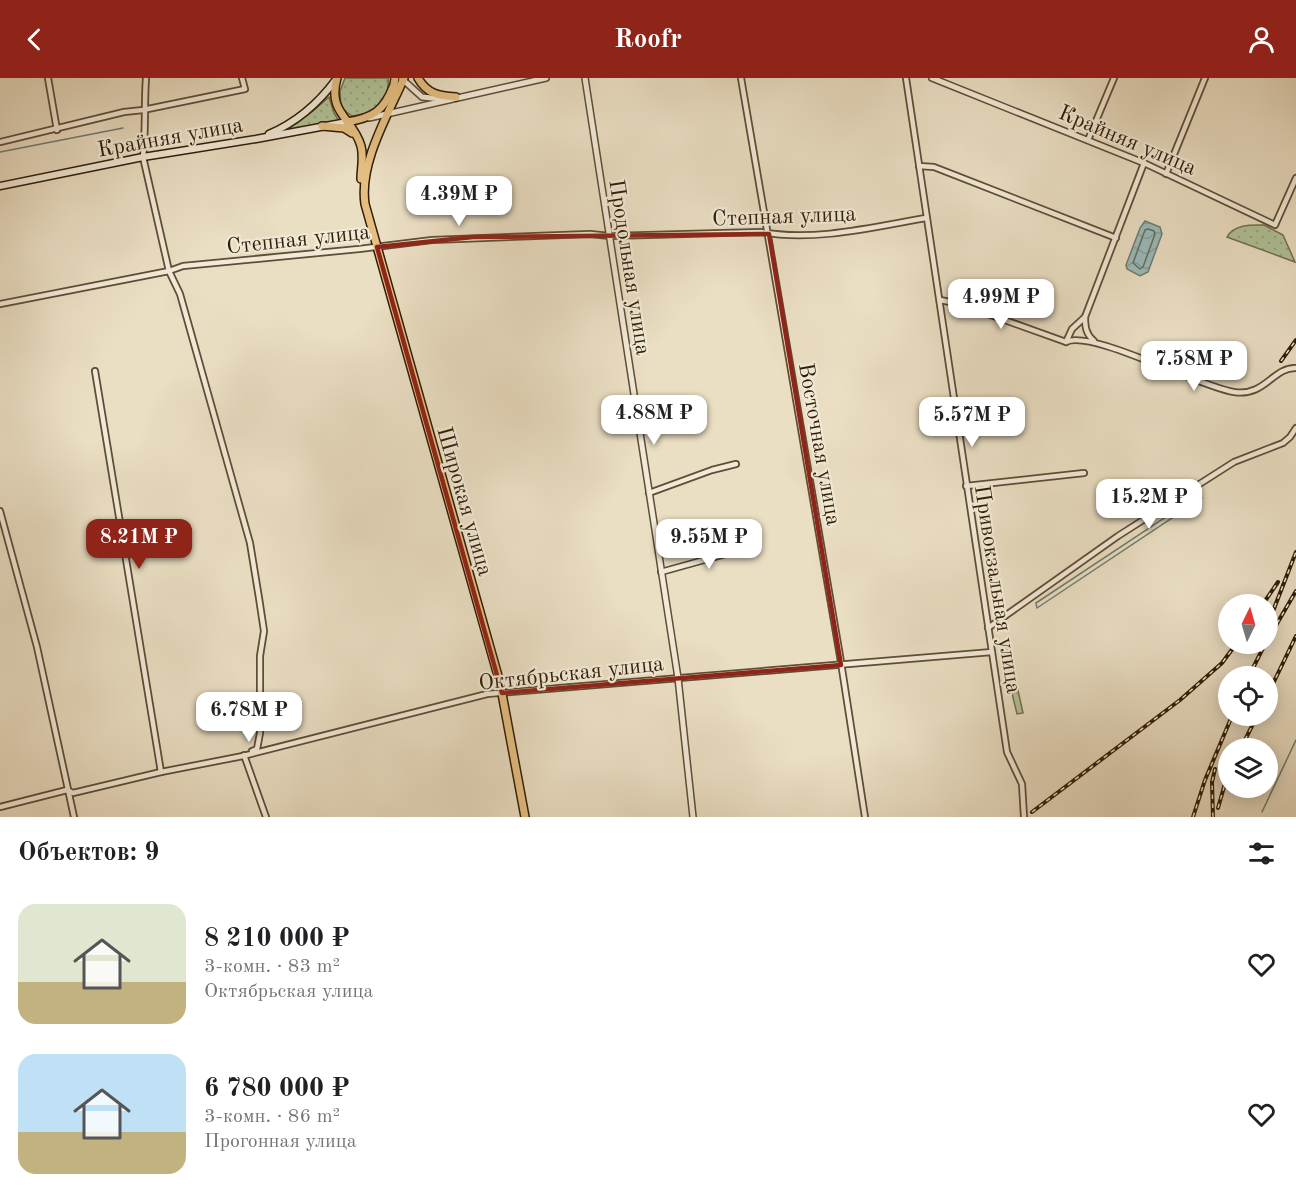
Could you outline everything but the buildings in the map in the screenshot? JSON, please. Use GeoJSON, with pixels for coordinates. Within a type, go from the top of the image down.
{"type":"FeatureCollection","features":[{"type":"Feature","properties":{"kind":"main road"},"geometry":{"type":"LineString","coordinates":[[337,78],[334,98],[338,111],[361,146],[360,185],[364,196]]}},
{"type":"Feature","properties":{"kind":"main road"},"geometry":{"type":"LineString","coordinates":[[256,139],[277,131],[306,112],[322,98],[337,78]]}},
{"type":"Feature","properties":{"kind":"main road"},"geometry":{"type":"LineString","coordinates":[[394,78],[394,102]]}},
{"type":"Feature","properties":{"kind":"main road"},"geometry":{"type":"LineString","coordinates":[[418,78],[422,85],[431,92],[456,98]]}},
{"type":"Feature","properties":{"kind":"main road"},"geometry":{"type":"LineString","coordinates":[[364,196],[364,179],[368,163],[403,79]]}},
{"type":"Feature","properties":{"kind":"main road"},"geometry":{"type":"LineString","coordinates":[[347,122],[379,111],[388,102],[393,87]]}},
{"type":"Feature","properties":{"kind":"main road","name":"Крайняя улица"},"geometry":{"type":"LineString","coordinates":[[0,186],[143,157],[347,122]]}},
{"type":"Feature","properties":{"kind":"main road"},"geometry":{"type":"LineString","coordinates":[[322,126],[344,128],[356,136]]}},
{"type":"Feature","properties":{"kind":"main road","name":"Широкая улица"},"geometry":{"type":"LineString","coordinates":[[364,196],[376,247],[502,693],[525,817]]}},
{"type":"Feature","properties":{"kind":"street"},"geometry":{"type":"LineString","coordinates":[[48,78],[57,130]]}},
{"type":"Feature","properties":{"kind":"street"},"geometry":{"type":"LineString","coordinates":[[146,78],[143,157],[169,271],[180,294],[250,543],[259,598],[264,631],[260,656],[260,733],[257,749],[243,756],[266,817]]}},
{"type":"Feature","properties":{"kind":"street"},"geometry":{"type":"LineString","coordinates":[[0,142],[57,130],[123,112],[143,110],[245,88],[242,78]]}},
{"type":"Feature","properties":{"kind":"street"},"geometry":{"type":"LineString","coordinates":[[357,120],[388,115],[546,78]]}},
{"type":"Feature","properties":{"kind":"street","name":"Продольная улица"},"geometry":{"type":"LineString","coordinates":[[585,78],[678,678],[693,817]]}},
{"type":"Feature","properties":{"kind":"street","name":"Восточная улица"},"geometry":{"type":"LineString","coordinates":[[741,78],[865,817]]}},
{"type":"Feature","properties":{"kind":"street","name":"Привокзальная улица"},"geometry":{"type":"LineString","coordinates":[[906,78],[1007,752],[1022,784],[1024,817]]}},
{"type":"Feature","properties":{"kind":"street","name":"Крайняя улица"},"geometry":{"type":"LineString","coordinates":[[932,78],[1144,163],[1275,225],[1296,178]]}},
{"type":"Feature","properties":{"kind":"street"},"geometry":{"type":"LineString","coordinates":[[1088,140],[1114,78]]}},
{"type":"Feature","properties":{"kind":"street"},"geometry":{"type":"LineString","coordinates":[[1166,174],[1204,78]]}},
{"type":"Feature","properties":{"kind":"street"},"geometry":{"type":"LineString","coordinates":[[403,79],[422,97],[438,100],[456,98]]}},
{"type":"Feature","properties":{"kind":"street"},"geometry":{"type":"LineString","coordinates":[[1094,342],[1085,327],[1085,317],[1144,163]]}},
{"type":"Feature","properties":{"kind":"street"},"geometry":{"type":"LineString","coordinates":[[919,166],[934,166],[1116,238]]}},
{"type":"Feature","properties":{"kind":"street","name":"Степная улица"},"geometry":{"type":"LineString","coordinates":[[0,304],[169,271],[183,266],[473,237],[760,232],[778,236],[861,231],[926,218]]}},
{"type":"Feature","properties":{"kind":"street"},"geometry":{"type":"LineString","coordinates":[[940,300],[960,304],[1066,342],[1074,339],[1094,342],[1205,384],[1234,392],[1252,393],[1287,368],[1296,368]]}},
{"type":"Feature","properties":{"kind":"street"},"geometry":{"type":"LineString","coordinates":[[1066,342],[1072,329],[1085,317]]}},
{"type":"Feature","properties":{"kind":"street"},"geometry":{"type":"LineString","coordinates":[[95,371],[161,772]]}},
{"type":"Feature","properties":{"kind":"street"},"geometry":{"type":"LineString","coordinates":[[988,628],[1128,530],[1234,462],[1283,443],[1296,428]]}},
{"type":"Feature","properties":{"kind":"street"},"geometry":{"type":"LineString","coordinates":[[650,493],[712,470],[736,464]]}},
{"type":"Feature","properties":{"kind":"street"},"geometry":{"type":"LineString","coordinates":[[966,486],[1084,473]]}},
{"type":"Feature","properties":{"kind":"street"},"geometry":{"type":"LineString","coordinates":[[0,511],[37,647],[74,817]]}},
{"type":"Feature","properties":{"kind":"street"},"geometry":{"type":"LineString","coordinates":[[661,572],[751,547]]}},
{"type":"Feature","properties":{"kind":"street","name":"Октябрьская улица"},"geometry":{"type":"LineString","coordinates":[[0,807],[68,790],[73,793],[161,772],[243,756],[487,694],[993,652]]}},
{"type":"Feature","properties":{"kind":"street"},"geometry":{"type":"LineString","coordinates":[[0,802],[10,803]]}},
{"type":"Feature","properties":{"kind":"highlighted area"},"geometry":{"type":"Polygon","coordinates":[[[769,234],[841,665],[502,693],[377,247],[473,237],[769,234]]]}},
{"type":"Feature","properties":{"kind":"green space"},"geometry":{"type":"Polygon","coordinates":[[[345,78],[388,78],[387,94],[380,106],[374,110],[352,116],[341,108],[340,91],[345,78]]]}},
{"type":"Feature","properties":{"kind":"green space"},"geometry":{"type":"Polygon","coordinates":[[[329,97],[339,121],[276,133],[313,111],[329,97]]]}},
{"type":"Feature","properties":{"kind":"green space"},"geometry":{"type":"Polygon","coordinates":[[[1264,225],[1283,235],[1295,262],[1227,237],[1238,227],[1264,225]]]}},
{"type":"Feature","properties":{"kind":"green space"},"geometry":{"type":"Polygon","coordinates":[[[1009,650],[1023,713],[1017,714],[1002,652],[1009,650]]]}},
{"type":"Feature","properties":{"kind":"water"},"geometry":{"type":"Polygon","coordinates":[[[1145,221],[1160,227],[1162,234],[1148,272],[1140,276],[1127,269],[1126,265],[1140,228],[1145,221]]]}},
{"type":"Feature","properties":{"kind":"waterway"},"geometry":{"type":"LineString","coordinates":[[0,152],[123,128]]}},
{"type":"Feature","properties":{"kind":"waterway"},"geometry":{"type":"LineString","coordinates":[[1199,495],[1202,498],[1037,608],[1036,603],[1199,495]]}},
{"type":"Feature","properties":{"kind":"waterway"},"geometry":{"type":"LineString","coordinates":[[1262,812],[1296,740]]}},
{"type":"Feature","properties":{"kind":"railway"},"geometry":{"type":"LineString","coordinates":[[1281,361],[1296,340]]}},
{"type":"Feature","properties":{"kind":"railway"},"geometry":{"type":"LineString","coordinates":[[1278,598],[1296,552]]}},
{"type":"Feature","properties":{"kind":"railway"},"geometry":{"type":"LineString","coordinates":[[1270,594],[1278,582]]}},
{"type":"Feature","properties":{"kind":"railway"},"geometry":{"type":"LineString","coordinates":[[1278,622],[1296,591]]}},
{"type":"Feature","properties":{"kind":"railway"},"geometry":{"type":"LineString","coordinates":[[1278,673],[1296,636]]}},
{"type":"Feature","properties":{"kind":"railway"},"geometry":{"type":"LineString","coordinates":[[1032,812],[1180,700],[1222,663],[1229,654]]}},
{"type":"Feature","properties":{"kind":"railway"},"geometry":{"type":"LineString","coordinates":[[1254,666],[1260,654]]}},
{"type":"Feature","properties":{"kind":"railway"},"geometry":{"type":"LineString","coordinates":[[1193,817],[1205,780],[1228,726]]}},
{"type":"Feature","properties":{"kind":"railway"},"geometry":{"type":"LineString","coordinates":[[1246,738],[1252,726]]}},
{"type":"Feature","properties":{"kind":"railway"},"geometry":{"type":"LineString","coordinates":[[1213,817],[1212,782],[1215,769]]}},
{"type":"Feature","properties":{"kind":"railway"},"geometry":{"type":"LineString","coordinates":[[1218,808],[1221,798]]}}]}
